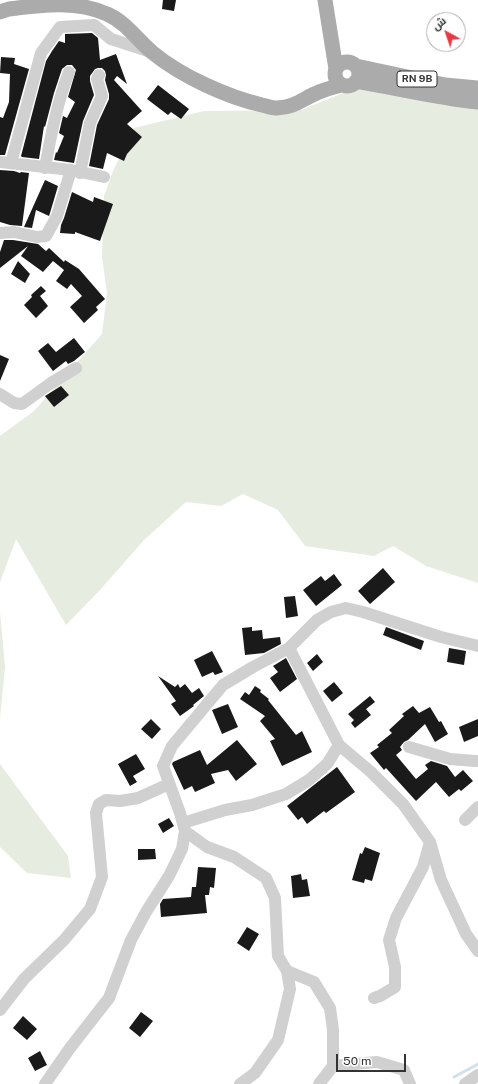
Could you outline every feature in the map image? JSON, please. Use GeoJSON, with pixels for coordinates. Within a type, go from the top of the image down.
{"type":"FeatureCollection","features":[{"type":"Feature","properties":{"kind":"main road"},"geometry":{"type":"LineString","coordinates":[[325,0],[342,77]]}},
{"type":"Feature","properties":{"kind":"main road"},"geometry":{"type":"LineString","coordinates":[[0,12],[9,9],[71,3],[95,9],[108,14],[124,25],[152,53],[170,66],[188,76],[224,93],[275,108],[293,106],[342,77],[359,74],[332,36]]}},
{"type":"Feature","properties":{"kind":"main road"},"geometry":{"type":"LineString","coordinates":[[342,77],[341,63],[353,64]]}},
{"type":"Feature","properties":{"kind":"main road","name":"RN 9B"},"geometry":{"type":"LineString","coordinates":[[353,64],[446,85],[478,88]]}},
{"type":"Feature","properties":{"kind":"main road","name":"RN 9B"},"geometry":{"type":"LineString","coordinates":[[342,77],[429,95],[478,102]]}},
{"type":"Feature","properties":{"kind":"street"},"geometry":{"type":"LineString","coordinates":[[104,177],[76,171],[6,163],[41,53],[60,27],[94,25],[111,39],[152,53]]}},
{"type":"Feature","properties":{"kind":"street"},"geometry":{"type":"LineString","coordinates":[[45,168],[60,94],[68,72]]}},
{"type":"Feature","properties":{"kind":"street"},"geometry":{"type":"LineString","coordinates":[[0,233],[14,232],[37,237],[46,236],[57,216],[76,171],[90,123],[102,96],[97,79],[99,75]]}},
{"type":"Feature","properties":{"kind":"street"},"geometry":{"type":"LineString","coordinates":[[0,394],[14,402],[22,404],[51,383],[76,368]]}},
{"type":"Feature","properties":{"kind":"street"},"geometry":{"type":"LineString","coordinates":[[45,1084],[108,998],[131,940],[146,912],[169,876],[182,849],[184,827],[163,766],[172,746],[223,685],[253,666],[289,648],[317,620],[331,612],[346,608],[441,637],[478,646]]}},
{"type":"Feature","properties":{"kind":"street"},"geometry":{"type":"LineString","coordinates":[[289,648],[339,744],[371,772],[403,804],[430,842],[441,880],[466,934],[478,951]]}},
{"type":"Feature","properties":{"kind":"street"},"geometry":{"type":"LineString","coordinates":[[184,827],[225,810],[252,805],[286,794],[309,780],[327,764],[339,744]]}},
{"type":"Feature","properties":{"kind":"street"},"geometry":{"type":"LineString","coordinates":[[409,747],[450,759],[475,762],[478,760]]}},
{"type":"Feature","properties":{"kind":"street"},"geometry":{"type":"LineString","coordinates":[[0,1010],[24,979],[64,940],[90,909],[102,877],[96,813],[99,804],[106,800],[120,801],[138,798],[169,784]]}},
{"type":"Feature","properties":{"kind":"street"},"geometry":{"type":"LineString","coordinates":[[465,820],[478,807]]}},
{"type":"Feature","properties":{"kind":"street"},"geometry":{"type":"LineString","coordinates":[[184,827],[207,847],[234,857],[266,878],[275,898],[278,956],[287,971],[290,990],[278,1040],[254,1073],[240,1084]]}},
{"type":"Feature","properties":{"kind":"street"},"geometry":{"type":"LineString","coordinates":[[374,998],[395,987],[395,968],[389,940],[396,918],[423,867],[430,842]]}},
{"type":"Feature","properties":{"kind":"street"},"geometry":{"type":"LineString","coordinates":[[287,971],[314,982],[330,1008],[333,1030],[333,1066],[320,1084]]}},
{"type":"Feature","properties":{"kind":"street"},"geometry":{"type":"LineString","coordinates":[[333,1066],[377,1062],[404,1070],[410,1084]]}},
{"type":"Feature","properties":{"kind":"street"},"geometry":{"type":"LineString","coordinates":[[465,1084],[478,1075]]}},
{"type":"Feature","properties":{"kind":"shaded area"},"geometry":{"type":"Polygon","coordinates":[[[378,79],[478,91],[478,583],[426,566],[393,546],[374,556],[305,546],[278,510],[243,494],[221,506],[186,502],[144,540],[100,590],[66,625],[16,539],[0,582],[0,436],[34,411],[102,334],[107,293],[102,257],[104,196],[113,171],[134,128],[204,111],[301,110],[378,79]]]}},
{"type":"Feature","properties":{"kind":"shaded area"},"geometry":{"type":"Polygon","coordinates":[[[0,612],[5,667],[0,718],[0,612]]]}},
{"type":"Feature","properties":{"kind":"shaded area"},"geometry":{"type":"Polygon","coordinates":[[[0,764],[68,856],[71,878],[27,873],[0,847],[0,764]]]}},
{"type":"Feature","properties":{"kind":"building"},"geometry":{"type":"Polygon","coordinates":[[[163,0],[176,0],[174,11],[162,9],[163,0]]]}},
{"type":"Feature","properties":{"kind":"building"},"geometry":{"type":"Polygon","coordinates":[[[92,33],[98,38],[100,60],[116,54],[127,84],[117,76],[114,80],[142,111],[127,124],[142,137],[127,154],[124,161],[107,153],[103,169],[89,166],[97,125],[109,99],[105,80],[105,71],[102,68],[98,68],[95,69],[90,76],[94,95],[83,121],[74,163],[54,160],[56,152],[57,153],[64,136],[59,133],[63,116],[67,118],[75,102],[68,97],[76,70],[72,65],[67,65],[62,69],[45,127],[44,126],[39,159],[22,157],[21,156],[46,61],[59,41],[65,43],[65,34],[92,33]]]}},
{"type":"Feature","properties":{"kind":"building"},"geometry":{"type":"Polygon","coordinates":[[[1,57],[15,58],[14,64],[29,69],[5,155],[0,155],[0,117],[3,118],[9,102],[10,74],[0,73],[1,57]]]}},
{"type":"Feature","properties":{"kind":"building"},"geometry":{"type":"Polygon","coordinates":[[[158,85],[189,109],[181,119],[171,112],[168,115],[147,99],[158,85]]]}},
{"type":"Feature","properties":{"kind":"building"},"geometry":{"type":"Polygon","coordinates":[[[0,170],[29,173],[22,226],[0,222],[0,170]]]}},
{"type":"Feature","properties":{"kind":"building"},"geometry":{"type":"Polygon","coordinates":[[[45,180],[58,186],[49,216],[36,210],[32,228],[24,227],[45,180]]]}},
{"type":"Feature","properties":{"kind":"building"},"geometry":{"type":"Polygon","coordinates":[[[72,192],[93,202],[94,197],[113,204],[100,241],[75,232],[75,234],[60,233],[61,225],[72,192]]]}},
{"type":"Feature","properties":{"kind":"building"},"geometry":{"type":"Polygon","coordinates":[[[4,240],[38,244],[46,251],[49,248],[64,262],[65,260],[79,269],[105,299],[96,307],[98,310],[84,323],[70,307],[82,296],[71,284],[67,289],[56,281],[64,270],[53,261],[43,272],[21,256],[28,246],[0,268],[0,252],[4,240]]]}},
{"type":"Feature","properties":{"kind":"building"},"geometry":{"type":"Polygon","coordinates":[[[18,261],[30,274],[25,283],[11,274],[18,261]]]}},
{"type":"Feature","properties":{"kind":"building"},"geometry":{"type":"Polygon","coordinates":[[[41,286],[46,291],[40,296],[48,306],[36,318],[24,305],[32,297],[31,295],[41,286]]]}},
{"type":"Feature","properties":{"kind":"building"},"geometry":{"type":"Polygon","coordinates":[[[74,338],[85,352],[74,361],[68,364],[66,361],[53,371],[38,351],[48,343],[56,352],[74,338]]]}},
{"type":"Feature","properties":{"kind":"building"},"geometry":{"type":"Polygon","coordinates":[[[0,355],[9,359],[0,381],[0,355]]]}},
{"type":"Feature","properties":{"kind":"building"},"geometry":{"type":"Polygon","coordinates":[[[61,386],[69,395],[54,407],[45,396],[61,386]]]}},
{"type":"Feature","properties":{"kind":"building"},"geometry":{"type":"Polygon","coordinates":[[[383,568],[395,582],[370,604],[358,591],[383,568]]]}},
{"type":"Feature","properties":{"kind":"building"},"geometry":{"type":"Polygon","coordinates":[[[334,574],[342,585],[316,606],[303,590],[321,576],[325,581],[334,574]]]}},
{"type":"Feature","properties":{"kind":"building"},"geometry":{"type":"Polygon","coordinates":[[[295,596],[298,616],[286,618],[284,597],[295,596]]]}},
{"type":"Feature","properties":{"kind":"building"},"geometry":{"type":"Polygon","coordinates":[[[252,627],[252,631],[262,630],[263,639],[280,637],[281,644],[264,653],[245,655],[242,628],[252,627]]]}},
{"type":"Feature","properties":{"kind":"building"},"geometry":{"type":"Polygon","coordinates":[[[386,627],[424,641],[421,650],[383,635],[386,627]]]}},
{"type":"Feature","properties":{"kind":"building"},"geometry":{"type":"Polygon","coordinates":[[[449,648],[466,651],[464,665],[447,662],[449,648]]]}},
{"type":"Feature","properties":{"kind":"building"},"geometry":{"type":"Polygon","coordinates":[[[212,651],[223,672],[215,675],[213,672],[202,677],[194,660],[212,651]]]}},
{"type":"Feature","properties":{"kind":"building"},"geometry":{"type":"Polygon","coordinates":[[[317,654],[323,662],[313,671],[307,663],[317,654]]]}},
{"type":"Feature","properties":{"kind":"building"},"geometry":{"type":"Polygon","coordinates":[[[286,658],[297,679],[280,692],[270,678],[278,672],[273,666],[286,658]]]}},
{"type":"Feature","properties":{"kind":"building"},"geometry":{"type":"Polygon","coordinates":[[[158,676],[175,687],[178,684],[180,688],[185,684],[192,693],[199,688],[204,696],[193,705],[194,706],[180,716],[171,704],[176,701],[158,676]]]}},
{"type":"Feature","properties":{"kind":"building"},"geometry":{"type":"Polygon","coordinates":[[[334,682],[343,693],[332,702],[323,691],[334,682]]]}},
{"type":"Feature","properties":{"kind":"building"},"geometry":{"type":"Polygon","coordinates":[[[255,686],[269,699],[268,700],[296,735],[302,731],[312,752],[282,766],[270,741],[275,739],[260,721],[265,716],[240,699],[245,692],[249,695],[255,686]]]}},
{"type":"Feature","properties":{"kind":"building"},"geometry":{"type":"Polygon","coordinates":[[[370,696],[375,702],[366,709],[371,715],[355,728],[351,723],[354,720],[348,714],[370,696]]]}},
{"type":"Feature","properties":{"kind":"building"},"geometry":{"type":"Polygon","coordinates":[[[228,704],[238,727],[222,734],[212,710],[228,704]]]}},
{"type":"Feature","properties":{"kind":"building"},"geometry":{"type":"Polygon","coordinates":[[[413,706],[419,713],[430,707],[439,722],[441,721],[448,734],[435,742],[425,724],[404,742],[400,747],[402,750],[396,755],[416,779],[428,769],[425,765],[431,761],[447,766],[455,777],[463,770],[473,781],[461,791],[459,789],[449,797],[436,782],[416,801],[386,768],[384,770],[370,753],[379,747],[377,745],[392,733],[389,730],[404,716],[402,714],[413,706]]]}},
{"type":"Feature","properties":{"kind":"building"},"geometry":{"type":"Polygon","coordinates":[[[151,719],[161,729],[152,739],[141,729],[151,719]]]}},
{"type":"Feature","properties":{"kind":"building"},"geometry":{"type":"Polygon","coordinates":[[[478,719],[478,736],[464,742],[459,727],[478,719]]]}},
{"type":"Feature","properties":{"kind":"building"},"geometry":{"type":"Polygon","coordinates":[[[237,740],[257,764],[236,781],[228,770],[211,774],[215,783],[195,792],[192,786],[184,790],[172,764],[173,762],[200,750],[207,765],[237,740]]]}},
{"type":"Feature","properties":{"kind":"building"},"geometry":{"type":"Polygon","coordinates":[[[136,754],[145,769],[133,776],[137,782],[130,786],[118,764],[136,754]]]}},
{"type":"Feature","properties":{"kind":"building"},"geometry":{"type":"Polygon","coordinates":[[[337,767],[355,792],[326,813],[324,811],[307,824],[302,817],[298,820],[287,806],[337,767]]]}},
{"type":"Feature","properties":{"kind":"building"},"geometry":{"type":"Polygon","coordinates":[[[169,818],[174,826],[163,833],[158,824],[169,818]]]}},
{"type":"Feature","properties":{"kind":"building"},"geometry":{"type":"Polygon","coordinates":[[[365,847],[380,853],[372,881],[365,879],[364,883],[352,880],[360,853],[362,854],[365,847]]]}},
{"type":"Feature","properties":{"kind":"building"},"geometry":{"type":"Polygon","coordinates":[[[138,849],[155,849],[156,859],[138,860],[138,849]]]}},
{"type":"Feature","properties":{"kind":"building"},"geometry":{"type":"Polygon","coordinates":[[[198,867],[216,868],[214,888],[210,887],[209,895],[205,895],[207,913],[161,917],[160,904],[163,899],[191,897],[192,887],[196,887],[198,867]]]}},
{"type":"Feature","properties":{"kind":"building"},"geometry":{"type":"Polygon","coordinates":[[[301,874],[302,880],[307,879],[310,896],[293,898],[291,876],[301,874]]]}},
{"type":"Feature","properties":{"kind":"building"},"geometry":{"type":"Polygon","coordinates":[[[247,927],[259,934],[249,951],[237,943],[247,927]]]}},
{"type":"Feature","properties":{"kind":"building"},"geometry":{"type":"Polygon","coordinates":[[[141,1012],[153,1021],[140,1037],[129,1028],[141,1012]]]}},
{"type":"Feature","properties":{"kind":"building"},"geometry":{"type":"Polygon","coordinates":[[[23,1016],[37,1029],[27,1040],[13,1028],[23,1016]]]}},
{"type":"Feature","properties":{"kind":"building"},"geometry":{"type":"Polygon","coordinates":[[[40,1051],[47,1065],[35,1071],[28,1058],[40,1051]]]}},
{"type":"Feature","properties":{"kind":"waterway"},"geometry":{"type":"LineString","coordinates":[[454,1077],[478,1064]]}}]}
